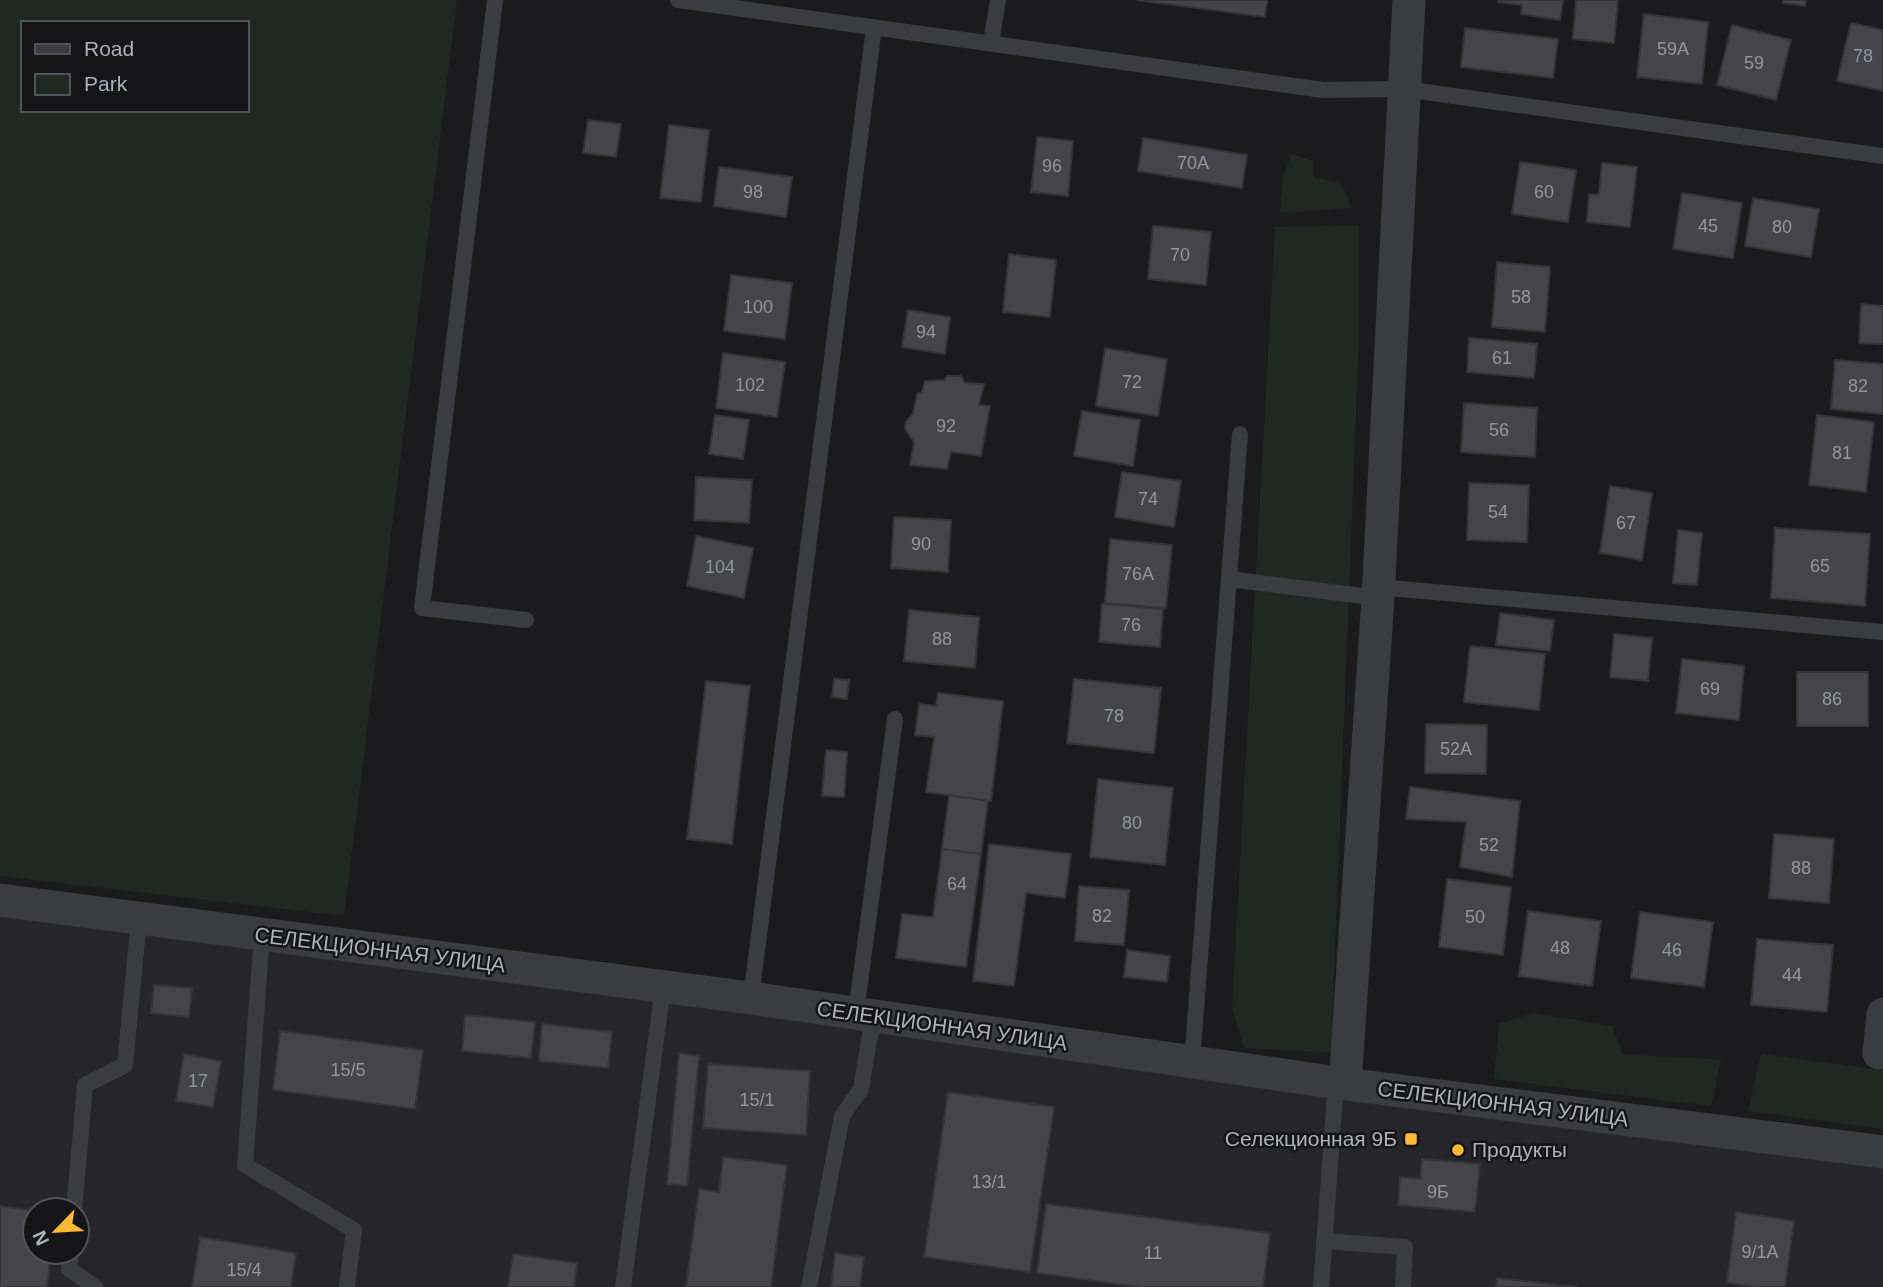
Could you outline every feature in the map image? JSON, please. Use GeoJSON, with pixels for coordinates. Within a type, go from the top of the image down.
{"type":"FeatureCollection","features":[{"type":"Feature","properties":{"kind":"street"},"geometry":{"type":"LineString","coordinates":[[1340,1084],[1378,592],[1409,0]]}},
{"type":"Feature","properties":{"kind":"street","name":"СЕЛЕКЦИОННАЯ УЛИЦА"},"geometry":{"type":"LineString","coordinates":[[0,901],[751,998],[1340,1084],[1883,1152]]}},
{"type":"Feature","properties":{"kind":"street"},"geometry":{"type":"LineString","coordinates":[[1881,1053],[1883,1014]]}},
{"type":"Feature","properties":{"kind":"lane"},"geometry":{"type":"LineString","coordinates":[[495,0],[422,608],[526,620]]}},
{"type":"Feature","properties":{"kind":"lane"},"geometry":{"type":"LineString","coordinates":[[678,0],[1323,90],[1404,89],[1883,156]]}},
{"type":"Feature","properties":{"kind":"lane"},"geometry":{"type":"LineString","coordinates":[[991,43],[998,0]]}},
{"type":"Feature","properties":{"kind":"lane"},"geometry":{"type":"LineString","coordinates":[[751,998],[874,27]]}},
{"type":"Feature","properties":{"kind":"lane"},"geometry":{"type":"LineString","coordinates":[[1192,1062],[1240,434]]}},
{"type":"Feature","properties":{"kind":"lane"},"geometry":{"type":"LineString","coordinates":[[1229,579],[1883,632]]}},
{"type":"Feature","properties":{"kind":"lane"},"geometry":{"type":"LineString","coordinates":[[809,1287],[842,1116],[861,1089],[865,1014],[895,719]]}},
{"type":"Feature","properties":{"kind":"lane"},"geometry":{"type":"LineString","coordinates":[[75,1196],[85,1085],[125,1065],[139,919]]}},
{"type":"Feature","properties":{"kind":"lane"},"geometry":{"type":"LineString","coordinates":[[262,935],[245,1165],[354,1230],[347,1287]]}},
{"type":"Feature","properties":{"kind":"lane"},"geometry":{"type":"LineString","coordinates":[[623,1287],[663,987]]}},
{"type":"Feature","properties":{"kind":"lane"},"geometry":{"type":"LineString","coordinates":[[1321,1287],[1340,1084]]}},
{"type":"Feature","properties":{"kind":"lane"},"geometry":{"type":"LineString","coordinates":[[1324,1241],[1405,1247],[1403,1287]]}},
{"type":"Feature","properties":{"kind":"lane"},"geometry":{"type":"LineString","coordinates":[[69,1266],[69,1269],[95,1287]]}},
{"type":"Feature","properties":{"kind":"shaded area"},"geometry":{"type":"Polygon","coordinates":[[[0,907],[1883,1160],[1883,1287],[0,1287],[0,907]]]}},
{"type":"Feature","properties":{"kind":"green space"},"geometry":{"type":"Polygon","coordinates":[[[0,0],[457,0],[344,916],[0,876],[0,0]]]}},
{"type":"Feature","properties":{"kind":"green space"},"geometry":{"type":"Polygon","coordinates":[[[1291,154],[1314,161],[1313,177],[1342,184],[1351,208],[1280,213],[1283,179],[1291,154]]]}},
{"type":"Feature","properties":{"kind":"green space"},"geometry":{"type":"Polygon","coordinates":[[[1359,226],[1359,335],[1331,1053],[1244,1048],[1232,1008],[1275,227],[1359,226]]]}},
{"type":"Feature","properties":{"kind":"green space"},"geometry":{"type":"Polygon","coordinates":[[[1534,1013],[1612,1026],[1622,1054],[1721,1060],[1711,1106],[1494,1079],[1499,1024],[1534,1013]]]}},
{"type":"Feature","properties":{"kind":"green space"},"geometry":{"type":"Polygon","coordinates":[[[1761,1054],[1883,1070],[1883,1129],[1748,1111],[1761,1054]]]}},
{"type":"Feature","properties":{"kind":"building"},"geometry":{"type":"Polygon","coordinates":[[[1137,0],[1267,0],[1265,17],[1137,0]]]}},
{"type":"Feature","properties":{"kind":"building"},"geometry":{"type":"Polygon","coordinates":[[[1498,0],[1563,0],[1560,20],[1521,14],[1522,5],[1498,0]]]}},
{"type":"Feature","properties":{"kind":"building"},"geometry":{"type":"Polygon","coordinates":[[[1576,0],[1618,0],[1614,43],[1573,39],[1576,0]]]}},
{"type":"Feature","properties":{"kind":"building"},"geometry":{"type":"Polygon","coordinates":[[[1783,0],[1806,0],[1805,6],[1783,3],[1783,0]]]}},
{"type":"Feature","properties":{"kind":"building"},"geometry":{"type":"Polygon","coordinates":[[[1644,14],[1708,22],[1702,84],[1637,77],[1644,14]]]}},
{"type":"Feature","properties":{"kind":"building"},"geometry":{"type":"Polygon","coordinates":[[[1851,23],[1883,30],[1883,91],[1837,81],[1851,23]]]}},
{"type":"Feature","properties":{"kind":"building"},"geometry":{"type":"Polygon","coordinates":[[[1732,25],[1791,40],[1776,100],[1717,85],[1732,25]]]}},
{"type":"Feature","properties":{"kind":"building"},"geometry":{"type":"Polygon","coordinates":[[[1465,28],[1558,39],[1553,78],[1461,67],[1465,28]]]}},
{"type":"Feature","properties":{"kind":"building"},"geometry":{"type":"Polygon","coordinates":[[[588,120],[621,124],[616,157],[583,153],[588,120]]]}},
{"type":"Feature","properties":{"kind":"building"},"geometry":{"type":"Polygon","coordinates":[[[669,125],[709,130],[701,202],[660,198],[669,125]]]}},
{"type":"Feature","properties":{"kind":"building"},"geometry":{"type":"Polygon","coordinates":[[[1037,137],[1073,141],[1068,196],[1031,192],[1037,137]]]}},
{"type":"Feature","properties":{"kind":"building"},"geometry":{"type":"Polygon","coordinates":[[[1143,138],[1247,155],[1242,188],[1138,171],[1143,138]]]}},
{"type":"Feature","properties":{"kind":"building"},"geometry":{"type":"Polygon","coordinates":[[[1520,162],[1576,170],[1568,222],[1512,214],[1520,162]]]}},
{"type":"Feature","properties":{"kind":"building"},"geometry":{"type":"Polygon","coordinates":[[[1602,163],[1637,167],[1630,227],[1587,222],[1589,195],[1599,194],[1602,163]]]}},
{"type":"Feature","properties":{"kind":"building"},"geometry":{"type":"Polygon","coordinates":[[[719,167],[792,177],[786,217],[714,206],[719,167]]]}},
{"type":"Feature","properties":{"kind":"building"},"geometry":{"type":"Polygon","coordinates":[[[1682,193],[1742,203],[1733,258],[1673,249],[1682,193]]]}},
{"type":"Feature","properties":{"kind":"building"},"geometry":{"type":"Polygon","coordinates":[[[1753,198],[1819,209],[1811,257],[1745,246],[1753,198]]]}},
{"type":"Feature","properties":{"kind":"building"},"geometry":{"type":"Polygon","coordinates":[[[1153,226],[1211,232],[1206,285],[1148,279],[1153,226]]]}},
{"type":"Feature","properties":{"kind":"building"},"geometry":{"type":"Polygon","coordinates":[[[1009,254],[1056,260],[1050,317],[1003,312],[1009,254]]]}},
{"type":"Feature","properties":{"kind":"building"},"geometry":{"type":"Polygon","coordinates":[[[1497,262],[1550,267],[1545,332],[1492,327],[1497,262]]]}},
{"type":"Feature","properties":{"kind":"building"},"geometry":{"type":"Polygon","coordinates":[[[731,275],[792,283],[785,339],[724,331],[731,275]]]}},
{"type":"Feature","properties":{"kind":"building"},"geometry":{"type":"Polygon","coordinates":[[[1861,304],[1883,306],[1883,344],[1859,343],[1861,304]]]}},
{"type":"Feature","properties":{"kind":"building"},"geometry":{"type":"Polygon","coordinates":[[[908,310],[950,317],[945,354],[902,347],[908,310]]]}},
{"type":"Feature","properties":{"kind":"building"},"geometry":{"type":"Polygon","coordinates":[[[1469,338],[1537,344],[1534,378],[1467,372],[1469,338]]]}},
{"type":"Feature","properties":{"kind":"building"},"geometry":{"type":"Polygon","coordinates":[[[1105,348],[1167,359],[1158,416],[1096,406],[1105,348]]]}},
{"type":"Feature","properties":{"kind":"building"},"geometry":{"type":"Polygon","coordinates":[[[723,353],[785,362],[777,417],[716,408],[723,353]]]}},
{"type":"Feature","properties":{"kind":"building"},"geometry":{"type":"Polygon","coordinates":[[[1835,360],[1883,364],[1883,414],[1831,409],[1835,360]]]}},
{"type":"Feature","properties":{"kind":"building"},"geometry":{"type":"Polygon","coordinates":[[[947,376],[961,376],[965,383],[984,384],[979,405],[990,406],[981,456],[951,452],[947,469],[910,465],[914,442],[905,429],[906,422],[913,413],[917,394],[922,392],[925,381],[945,380],[947,376]]]}},
{"type":"Feature","properties":{"kind":"building"},"geometry":{"type":"Polygon","coordinates":[[[1464,403],[1537,408],[1535,457],[1461,452],[1464,403]]]}},
{"type":"Feature","properties":{"kind":"building"},"geometry":{"type":"Polygon","coordinates":[[[1082,411],[1140,420],[1133,466],[1074,456],[1082,411]]]}},
{"type":"Feature","properties":{"kind":"building"},"geometry":{"type":"Polygon","coordinates":[[[715,415],[749,420],[743,459],[709,454],[715,415]]]}},
{"type":"Feature","properties":{"kind":"building"},"geometry":{"type":"Polygon","coordinates":[[[1817,415],[1874,422],[1866,492],[1809,485],[1817,415]]]}},
{"type":"Feature","properties":{"kind":"building"},"geometry":{"type":"Polygon","coordinates":[[[1122,472],[1181,481],[1174,527],[1115,517],[1122,472]]]}},
{"type":"Feature","properties":{"kind":"building"},"geometry":{"type":"Polygon","coordinates":[[[696,477],[752,480],[749,523],[694,520],[696,477]]]}},
{"type":"Feature","properties":{"kind":"building"},"geometry":{"type":"Polygon","coordinates":[[[1469,483],[1529,485],[1527,542],[1467,540],[1469,483]]]}},
{"type":"Feature","properties":{"kind":"building"},"geometry":{"type":"Polygon","coordinates":[[[1610,486],[1652,493],[1642,560],[1600,553],[1610,486]]]}},
{"type":"Feature","properties":{"kind":"building"},"geometry":{"type":"Polygon","coordinates":[[[894,517],[951,520],[948,572],[891,568],[894,517]]]}},
{"type":"Feature","properties":{"kind":"building"},"geometry":{"type":"Polygon","coordinates":[[[1775,528],[1870,534],[1865,606],[1771,598],[1775,528]]]}},
{"type":"Feature","properties":{"kind":"building"},"geometry":{"type":"Polygon","coordinates":[[[1678,530],[1702,533],[1697,585],[1673,583],[1678,530]]]}},
{"type":"Feature","properties":{"kind":"building"},"geometry":{"type":"Polygon","coordinates":[[[696,536],[753,548],[744,598],[687,586],[696,536]]]}},
{"type":"Feature","properties":{"kind":"building"},"geometry":{"type":"Polygon","coordinates":[[[1110,539],[1172,545],[1166,608],[1105,603],[1110,539]]]}},
{"type":"Feature","properties":{"kind":"building"},"geometry":{"type":"Polygon","coordinates":[[[1102,604],[1163,609],[1160,647],[1099,642],[1102,604]]]}},
{"type":"Feature","properties":{"kind":"building"},"geometry":{"type":"Polygon","coordinates":[[[909,610],[979,617],[975,668],[904,661],[909,610]]]}},
{"type":"Feature","properties":{"kind":"building"},"geometry":{"type":"Polygon","coordinates":[[[1500,613],[1554,620],[1550,651],[1496,645],[1500,613]]]}},
{"type":"Feature","properties":{"kind":"building"},"geometry":{"type":"Polygon","coordinates":[[[1614,634],[1652,638],[1648,681],[1610,677],[1614,634]]]}},
{"type":"Feature","properties":{"kind":"building"},"geometry":{"type":"Polygon","coordinates":[[[1470,646],[1545,654],[1539,710],[1464,702],[1470,646]]]}},
{"type":"Feature","properties":{"kind":"building"},"geometry":{"type":"Polygon","coordinates":[[[1682,659],[1744,666],[1739,720],[1676,713],[1682,659]]]}},
{"type":"Feature","properties":{"kind":"building"},"geometry":{"type":"Polygon","coordinates":[[[1797,672],[1868,672],[1868,726],[1797,726],[1797,672]]]}},
{"type":"Feature","properties":{"kind":"building"},"geometry":{"type":"Polygon","coordinates":[[[834,679],[849,680],[847,699],[832,697],[834,679]]]}},
{"type":"Feature","properties":{"kind":"building"},"geometry":{"type":"Polygon","coordinates":[[[1074,679],[1161,688],[1154,753],[1067,743],[1074,679]]]}},
{"type":"Feature","properties":{"kind":"building"},"geometry":{"type":"Polygon","coordinates":[[[706,681],[750,686],[732,844],[687,839],[706,681]]]}},
{"type":"Feature","properties":{"kind":"building"},"geometry":{"type":"Polygon","coordinates":[[[938,693],[1003,701],[991,801],[926,792],[934,737],[915,735],[919,704],[936,706],[938,693]]]}},
{"type":"Feature","properties":{"kind":"building"},"geometry":{"type":"Polygon","coordinates":[[[1426,724],[1487,725],[1486,774],[1425,773],[1426,724]]]}},
{"type":"Feature","properties":{"kind":"building"},"geometry":{"type":"Polygon","coordinates":[[[826,750],[847,752],[844,797],[822,796],[826,750]]]}},
{"type":"Feature","properties":{"kind":"building"},"geometry":{"type":"Polygon","coordinates":[[[1098,779],[1173,788],[1165,865],[1090,857],[1098,779]]]}},
{"type":"Feature","properties":{"kind":"building"},"geometry":{"type":"Polygon","coordinates":[[[1410,787],[1520,801],[1512,877],[1460,867],[1466,822],[1406,819],[1410,787]]]}},
{"type":"Feature","properties":{"kind":"building"},"geometry":{"type":"Polygon","coordinates":[[[949,795],[988,801],[981,854],[942,849],[949,795]]]}},
{"type":"Feature","properties":{"kind":"building"},"geometry":{"type":"Polygon","coordinates":[[[1774,834],[1834,839],[1829,903],[1769,898],[1774,834]]]}},
{"type":"Feature","properties":{"kind":"building"},"geometry":{"type":"Polygon","coordinates":[[[989,844],[1071,854],[1065,898],[1026,893],[1014,986],[973,981],[989,844]]]}},
{"type":"Feature","properties":{"kind":"building"},"geometry":{"type":"Polygon","coordinates":[[[942,849],[981,854],[966,967],[896,958],[902,914],[933,917],[942,849]]]}},
{"type":"Feature","properties":{"kind":"building"},"geometry":{"type":"Polygon","coordinates":[[[1447,879],[1511,887],[1503,955],[1439,947],[1447,879]]]}},
{"type":"Feature","properties":{"kind":"building"},"geometry":{"type":"Polygon","coordinates":[[[1079,886],[1129,890],[1124,945],[1075,941],[1079,886]]]}},
{"type":"Feature","properties":{"kind":"building"},"geometry":{"type":"Polygon","coordinates":[[[1528,911],[1601,921],[1592,986],[1519,976],[1528,911]]]}},
{"type":"Feature","properties":{"kind":"building"},"geometry":{"type":"Polygon","coordinates":[[[1640,912],[1713,922],[1704,987],[1631,978],[1640,912]]]}},
{"type":"Feature","properties":{"kind":"building"},"geometry":{"type":"Polygon","coordinates":[[[1757,939],[1833,945],[1827,1012],[1751,1005],[1757,939]]]}},
{"type":"Feature","properties":{"kind":"building"},"geometry":{"type":"Polygon","coordinates":[[[1127,950],[1170,956],[1167,982],[1124,977],[1127,950]]]}},
{"type":"Feature","properties":{"kind":"building"},"geometry":{"type":"Polygon","coordinates":[[[154,985],[192,988],[189,1017],[151,1013],[154,985]]]}},
{"type":"Feature","properties":{"kind":"building"},"geometry":{"type":"Polygon","coordinates":[[[465,1015],[535,1022],[531,1058],[462,1051],[465,1015]]]}},
{"type":"Feature","properties":{"kind":"building"},"geometry":{"type":"Polygon","coordinates":[[[542,1024],[612,1032],[608,1068],[539,1061],[542,1024]]]}},
{"type":"Feature","properties":{"kind":"building"},"geometry":{"type":"Polygon","coordinates":[[[280,1031],[423,1050],[415,1109],[273,1090],[280,1031]]]}},
{"type":"Feature","properties":{"kind":"building"},"geometry":{"type":"Polygon","coordinates":[[[679,1053],[699,1056],[687,1186],[667,1184],[679,1053]]]}},
{"type":"Feature","properties":{"kind":"building"},"geometry":{"type":"Polygon","coordinates":[[[184,1054],[221,1061],[213,1107],[176,1101],[184,1054]]]}},
{"type":"Feature","properties":{"kind":"building"},"geometry":{"type":"Polygon","coordinates":[[[708,1064],[810,1071],[806,1135],[703,1128],[708,1064]]]}},
{"type":"Feature","properties":{"kind":"building"},"geometry":{"type":"Polygon","coordinates":[[[948,1092],[1054,1107],[1030,1272],[924,1257],[948,1092]]]}},
{"type":"Feature","properties":{"kind":"building"},"geometry":{"type":"Polygon","coordinates":[[[723,1157],[787,1165],[771,1287],[686,1287],[699,1189],[719,1192],[723,1157]]]}},
{"type":"Feature","properties":{"kind":"building"},"geometry":{"type":"Polygon","coordinates":[[[1422,1159],[1480,1164],[1475,1212],[1398,1205],[1400,1177],[1420,1179],[1422,1159]]]}},
{"type":"Feature","properties":{"kind":"building"},"geometry":{"type":"Polygon","coordinates":[[[1046,1204],[1270,1233],[1263,1287],[1139,1287],[1037,1273],[1046,1204]]]}},
{"type":"Feature","properties":{"kind":"building"},"geometry":{"type":"Polygon","coordinates":[[[0,1206],[21,1209],[21,1266],[49,1266],[47,1287],[0,1287],[0,1206]]]}},
{"type":"Feature","properties":{"kind":"building"},"geometry":{"type":"Polygon","coordinates":[[[1736,1212],[1794,1221],[1785,1287],[1727,1283],[1736,1212]]]}},
{"type":"Feature","properties":{"kind":"building"},"geometry":{"type":"Polygon","coordinates":[[[200,1237],[296,1253],[291,1287],[192,1287],[200,1237]]]}},
{"type":"Feature","properties":{"kind":"building"},"geometry":{"type":"Polygon","coordinates":[[[835,1253],[864,1257],[860,1287],[831,1287],[835,1253]]]}},
{"type":"Feature","properties":{"kind":"building"},"geometry":{"type":"Polygon","coordinates":[[[513,1254],[577,1263],[574,1287],[508,1287],[513,1254]]]}},
{"type":"Feature","properties":{"kind":"building"},"geometry":{"type":"Polygon","coordinates":[[[1497,1278],[1577,1287],[1496,1287],[1497,1278]]]}},
{"type":"Feature","properties":{"kind":"place","name":"Селекционная 9Б"},"geometry":{"type":"Point","coordinates":[1411,1139]}},
{"type":"Feature","properties":{"kind":"place","name":"Продукты"},"geometry":{"type":"Point","coordinates":[1458,1150]}}]}
